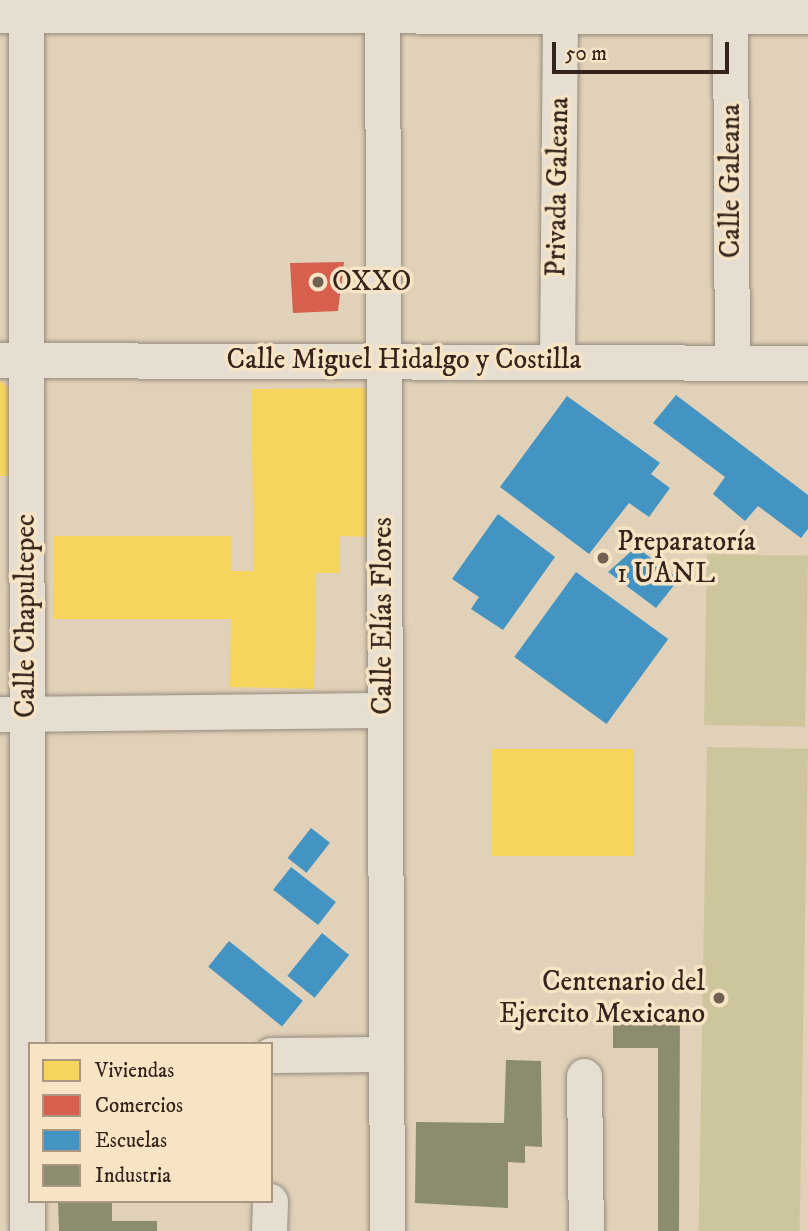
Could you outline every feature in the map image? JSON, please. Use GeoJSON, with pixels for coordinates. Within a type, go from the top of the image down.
{"type":"FeatureCollection","features":[{"type":"Feature","properties":{"kind":"street"},"geometry":{"type":"LineString","coordinates":[[18,10],[382,7],[560,15],[730,8],[808,16]]}},
{"type":"Feature","properties":{"kind":"street","name":"Calle Elías Flores"},"geometry":{"type":"LineString","coordinates":[[382,7],[387,1231]]}},
{"type":"Feature","properties":{"kind":"street","name":"Calle Galeana"},"geometry":{"type":"LineString","coordinates":[[730,8],[732,362]]}},
{"type":"Feature","properties":{"kind":"street","name":"Calle Chapultepec"},"geometry":{"type":"LineString","coordinates":[[18,10],[13,714],[19,1058],[27,1231]]}},
{"type":"Feature","properties":{"kind":"street","name":"Privada Galeana"},"geometry":{"type":"LineString","coordinates":[[556,360],[560,15]]}},
{"type":"Feature","properties":{"kind":"street","name":"Calle Miguel Hidalgo y Costilla"},"geometry":{"type":"LineString","coordinates":[[14,360],[382,358],[808,363]]}},
{"type":"Feature","properties":{"kind":"street"},"geometry":{"type":"LineString","coordinates":[[13,714],[383,710]]}},
{"type":"Feature","properties":{"kind":"street"},"geometry":{"type":"LineString","coordinates":[[273,1055],[385,1054]]}},
{"type":"Feature","properties":{"kind":"street"},"geometry":{"type":"LineString","coordinates":[[584,1076],[586,1231]]}},
{"type":"Feature","properties":{"kind":"street"},"geometry":{"type":"LineString","coordinates":[[269,1231],[270,1203]]}},
{"type":"Feature","properties":{"kind":"shaded area"},"geometry":{"type":"Polygon","coordinates":[[[707,554],[808,556],[805,727],[704,725],[707,554]]]}},
{"type":"Feature","properties":{"kind":"shaded area"},"geometry":{"type":"Polygon","coordinates":[[[707,747],[808,749],[800,1231],[699,1231],[707,747]]]}},
{"type":"Feature","properties":{"kind":"building: Viviendas"},"geometry":{"type":"Polygon","coordinates":[[[0,381],[13,391],[12,476],[0,476],[0,381]]]}},
{"type":"Feature","properties":{"kind":"building: Viviendas"},"geometry":{"type":"Polygon","coordinates":[[[376,388],[372,537],[339,536],[340,573],[316,573],[314,689],[230,687],[231,619],[53,619],[53,536],[232,536],[232,571],[254,571],[251,389],[376,388]]]}},
{"type":"Feature","properties":{"kind":"building: Viviendas"},"geometry":{"type":"Polygon","coordinates":[[[492,749],[634,749],[634,856],[492,856],[492,749]]]}},
{"type":"Feature","properties":{"kind":"building: Comercios","name":"OXXO"},"geometry":{"type":"Polygon","coordinates":[[[344,262],[338,311],[293,313],[290,263],[344,262]]]}},
{"type":"Feature","properties":{"kind":"building: Escuelas"},"geometry":{"type":"Polygon","coordinates":[[[676,395],[808,495],[808,529],[801,538],[758,506],[745,521],[713,494],[725,477],[653,423],[676,395]]]}},
{"type":"Feature","properties":{"kind":"building: Escuelas"},"geometry":{"type":"Polygon","coordinates":[[[567,396],[660,463],[651,474],[670,488],[649,517],[629,503],[589,554],[500,487],[567,396]]]}},
{"type":"Feature","properties":{"kind":"building: Escuelas"},"geometry":{"type":"Polygon","coordinates":[[[498,514],[555,557],[503,630],[471,609],[479,597],[452,579],[498,514]]]}},
{"type":"Feature","properties":{"kind":"building: Escuelas"},"geometry":{"type":"Polygon","coordinates":[[[636,547],[679,579],[656,608],[608,572],[636,547]]]}},
{"type":"Feature","properties":{"kind":"building: Escuelas"},"geometry":{"type":"Polygon","coordinates":[[[576,572],[668,639],[607,724],[514,657],[576,572]]]}},
{"type":"Feature","properties":{"kind":"building: Escuelas"},"geometry":{"type":"Polygon","coordinates":[[[311,828],[330,843],[307,873],[288,858],[311,828]]]}},
{"type":"Feature","properties":{"kind":"building: Escuelas"},"geometry":{"type":"Polygon","coordinates":[[[291,867],[336,902],[318,925],[273,890],[291,867]]]}},
{"type":"Feature","properties":{"kind":"building: Escuelas"},"geometry":{"type":"Polygon","coordinates":[[[322,933],[349,955],[315,998],[287,976],[322,933]]]}},
{"type":"Feature","properties":{"kind":"building: Escuelas"},"geometry":{"type":"Polygon","coordinates":[[[229,941],[303,1001],[282,1026],[208,967],[229,941]]]}},
{"type":"Feature","properties":{"kind":"building: Industria"},"geometry":{"type":"Polygon","coordinates":[[[613,1009],[680,1010],[679,1231],[658,1231],[658,1048],[613,1048],[613,1009]]]}},
{"type":"Feature","properties":{"kind":"building: Industria"},"geometry":{"type":"Polygon","coordinates":[[[506,1060],[541,1061],[542,1147],[525,1146],[525,1163],[508,1162],[508,1208],[415,1203],[416,1122],[504,1123],[506,1060]]]}},
{"type":"Feature","properties":{"kind":"building: Industria"},"geometry":{"type":"Polygon","coordinates":[[[58,1203],[112,1203],[112,1221],[157,1221],[157,1231],[59,1231],[58,1203]]]}},
{"type":"Feature","properties":{"kind":"place","name":"OXXO"},"geometry":{"type":"Point","coordinates":[318,282]}},
{"type":"Feature","properties":{"kind":"place","name":"Preparatoría 1 UANL"},"geometry":{"type":"Point","coordinates":[603,558]}},
{"type":"Feature","properties":{"kind":"place","name":"Centenario del Ejercito Mexicano"},"geometry":{"type":"Point","coordinates":[719,998]}}]}
